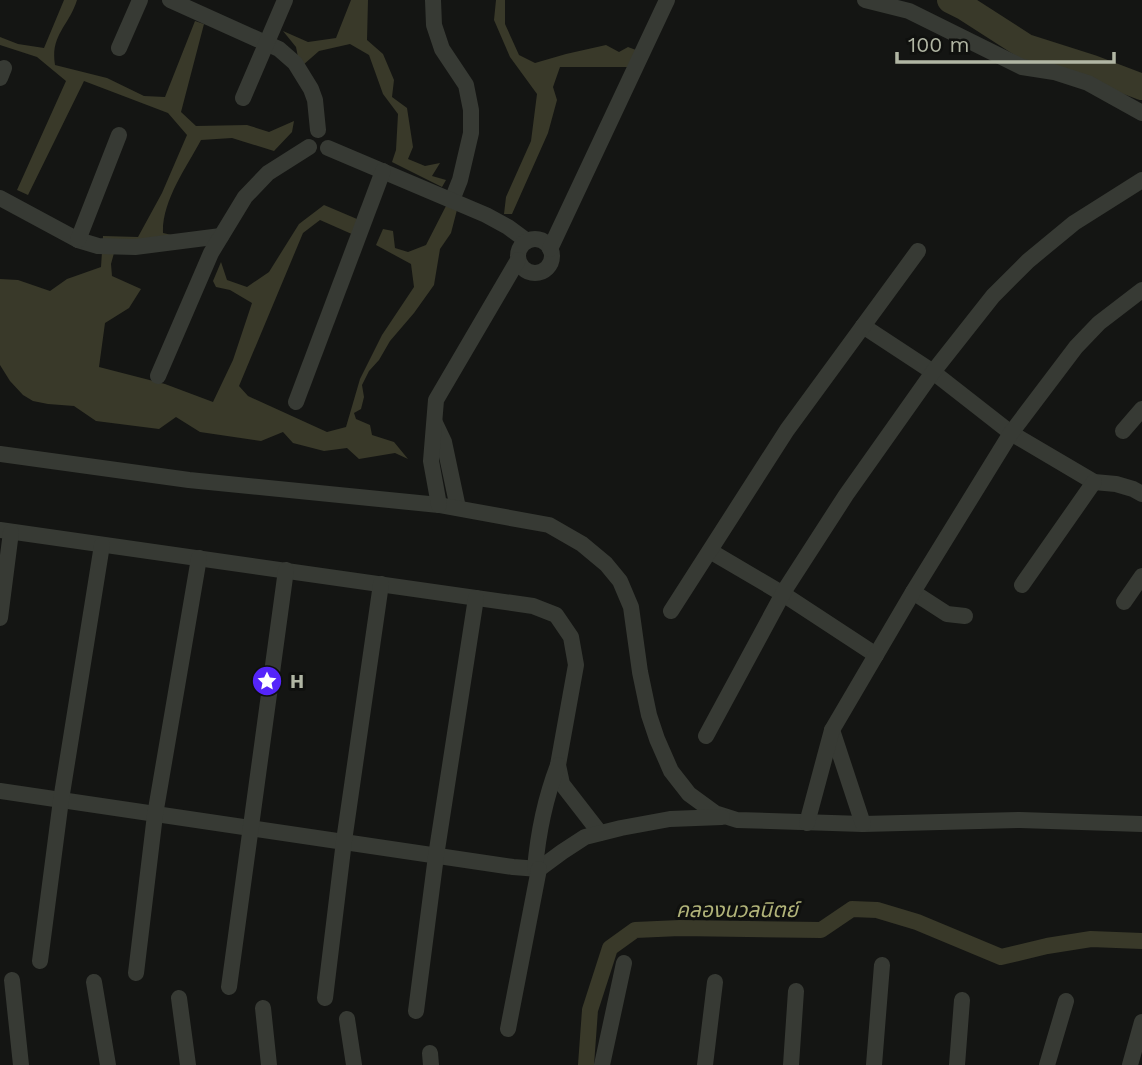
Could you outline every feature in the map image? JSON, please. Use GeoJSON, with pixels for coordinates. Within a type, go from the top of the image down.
{"type":"FeatureCollection","features":[{"type":"Feature","properties":{"kind":"street"},"geometry":{"type":"LineString","coordinates":[[119,48],[140,0]]}},
{"type":"Feature","properties":{"kind":"street"},"geometry":{"type":"LineString","coordinates":[[170,0],[279,49],[295,64],[311,89],[318,130]]}},
{"type":"Feature","properties":{"kind":"street"},"geometry":{"type":"LineString","coordinates":[[243,98],[285,0]]}},
{"type":"Feature","properties":{"kind":"street"},"geometry":{"type":"LineString","coordinates":[[433,0],[434,24],[442,49],[466,85],[471,110],[471,133],[455,190]]}},
{"type":"Feature","properties":{"kind":"street"},"geometry":{"type":"LineString","coordinates":[[550,249],[667,0]]}},
{"type":"Feature","properties":{"kind":"street"},"geometry":{"type":"LineString","coordinates":[[865,0],[909,11],[1022,67],[1054,72],[1088,83],[1142,113]]}},
{"type":"Feature","properties":{"kind":"street"},"geometry":{"type":"LineString","coordinates":[[323,131],[330,138],[325,151],[315,152],[309,147],[307,140],[313,132],[323,131]]}},
{"type":"Feature","properties":{"kind":"street"},"geometry":{"type":"LineString","coordinates":[[78,240],[119,135]]}},
{"type":"Feature","properties":{"kind":"street"},"geometry":{"type":"LineString","coordinates":[[158,376],[211,253],[245,197],[268,173],[309,147]]}},
{"type":"Feature","properties":{"kind":"street"},"geometry":{"type":"LineString","coordinates":[[328,148],[383,171],[455,190],[486,215],[527,241]]}},
{"type":"Feature","properties":{"kind":"street"},"geometry":{"type":"LineString","coordinates":[[296,402],[383,171]]}},
{"type":"Feature","properties":{"kind":"street"},"geometry":{"type":"LineString","coordinates":[[706,736],[783,594],[846,495],[933,372],[993,296],[1028,261],[1074,223],[1142,180]]}},
{"type":"Feature","properties":{"kind":"street"},"geometry":{"type":"LineString","coordinates":[[0,198],[78,240],[98,246],[135,247],[221,236]]}},
{"type":"Feature","properties":{"kind":"street"},"geometry":{"type":"LineString","coordinates":[[439,505],[430,461],[436,400],[518,260],[519,248],[527,241],[538,239],[550,249],[551,260],[545,269],[540,271],[524,269],[518,260]]}},
{"type":"Feature","properties":{"kind":"street"},"geometry":{"type":"LineString","coordinates":[[671,611],[787,430],[918,251]]}},
{"type":"Feature","properties":{"kind":"street"},"geometry":{"type":"LineString","coordinates":[[807,823],[832,730],[912,592],[1011,433],[1076,347],[1099,323],[1142,290]]}},
{"type":"Feature","properties":{"kind":"street"},"geometry":{"type":"LineString","coordinates":[[863,326],[933,372],[1011,433],[1094,482],[1116,484],[1142,494]]}},
{"type":"Feature","properties":{"kind":"street"},"geometry":{"type":"LineString","coordinates":[[1123,431],[1142,409]]}},
{"type":"Feature","properties":{"kind":"street"},"geometry":{"type":"LineString","coordinates":[[434,421],[444,442],[458,508]]}},
{"type":"Feature","properties":{"kind":"street"},"geometry":{"type":"LineString","coordinates":[[0,454],[189,480],[439,505],[549,526],[582,544],[606,564],[620,581],[631,607],[649,715],[671,771],[689,794],[715,813],[726,817],[737,820],[863,824],[1020,820],[1142,824]]}},
{"type":"Feature","properties":{"kind":"street"},"geometry":{"type":"LineString","coordinates":[[1022,585],[1094,482]]}},
{"type":"Feature","properties":{"kind":"street"},"geometry":{"type":"LineString","coordinates":[[0,618],[6,531],[533,606],[556,615],[571,637],[576,666],[558,765],[550,785],[538,835],[537,869],[508,1029]]}},
{"type":"Feature","properties":{"kind":"street"},"geometry":{"type":"LineString","coordinates":[[40,961],[61,800],[102,545]]}},
{"type":"Feature","properties":{"kind":"street"},"geometry":{"type":"LineString","coordinates":[[710,551],[783,594],[876,655]]}},
{"type":"Feature","properties":{"kind":"street"},"geometry":{"type":"LineString","coordinates":[[136,973],[155,815],[199,558]]}},
{"type":"Feature","properties":{"kind":"street"},"geometry":{"type":"LineString","coordinates":[[229,987],[286,570]]}},
{"type":"Feature","properties":{"kind":"street"},"geometry":{"type":"LineString","coordinates":[[1124,602],[1142,576]]}},
{"type":"Feature","properties":{"kind":"street"},"geometry":{"type":"LineString","coordinates":[[326,998],[344,841],[381,584]]}},
{"type":"Feature","properties":{"kind":"street"},"geometry":{"type":"LineString","coordinates":[[912,592],[947,614],[965,617]]}},
{"type":"Feature","properties":{"kind":"street"},"geometry":{"type":"LineString","coordinates":[[416,1011],[436,856],[476,598]]}},
{"type":"Feature","properties":{"kind":"street"},"geometry":{"type":"LineString","coordinates":[[832,730],[863,824]]}},
{"type":"Feature","properties":{"kind":"street"},"geometry":{"type":"LineString","coordinates":[[558,765],[562,784],[600,833]]}},
{"type":"Feature","properties":{"kind":"street"},"geometry":{"type":"LineString","coordinates":[[0,790],[155,815],[537,869],[585,837],[670,819],[726,817]]}},
{"type":"Feature","properties":{"kind":"street"},"geometry":{"type":"LineString","coordinates":[[603,1065],[624,963]]}},
{"type":"Feature","properties":{"kind":"street"},"geometry":{"type":"LineString","coordinates":[[874,1065],[882,965]]}},
{"type":"Feature","properties":{"kind":"street"},"geometry":{"type":"LineString","coordinates":[[12,980],[21,1065]]}},
{"type":"Feature","properties":{"kind":"street"},"geometry":{"type":"LineString","coordinates":[[94,982],[108,1065]]}},
{"type":"Feature","properties":{"kind":"street"},"geometry":{"type":"LineString","coordinates":[[705,1065],[715,982]]}},
{"type":"Feature","properties":{"kind":"street"},"geometry":{"type":"LineString","coordinates":[[791,1065],[796,991]]}},
{"type":"Feature","properties":{"kind":"street"},"geometry":{"type":"LineString","coordinates":[[179,998],[188,1065]]}},
{"type":"Feature","properties":{"kind":"street"},"geometry":{"type":"LineString","coordinates":[[957,1065],[962,1000]]}},
{"type":"Feature","properties":{"kind":"street"},"geometry":{"type":"LineString","coordinates":[[1047,1065],[1066,1001]]}},
{"type":"Feature","properties":{"kind":"street"},"geometry":{"type":"LineString","coordinates":[[263,1008],[269,1065]]}},
{"type":"Feature","properties":{"kind":"street"},"geometry":{"type":"LineString","coordinates":[[346,1019],[354,1065]]}},
{"type":"Feature","properties":{"kind":"street"},"geometry":{"type":"LineString","coordinates":[[1130,1065],[1142,1022]]}},
{"type":"Feature","properties":{"kind":"shaded area"},"geometry":{"type":"Polygon","coordinates":[[[64,0],[77,0],[55,46],[55,65],[107,78],[144,96],[165,97],[195,21],[204,24],[181,112],[196,126],[247,125],[269,132],[294,121],[292,132],[274,151],[232,138],[201,140],[176,185],[164,221],[163,233],[189,239],[114,253],[112,276],[141,289],[129,308],[105,323],[99,367],[165,384],[213,402],[233,360],[252,303],[230,290],[216,287],[213,281],[221,262],[227,280],[247,287],[269,272],[299,224],[324,205],[357,219],[354,235],[320,220],[303,233],[239,386],[248,396],[327,432],[346,427],[360,379],[382,335],[414,287],[411,264],[376,245],[383,229],[393,231],[395,248],[408,252],[426,245],[448,202],[458,206],[451,233],[440,249],[434,285],[369,371],[362,385],[364,397],[361,409],[354,413],[356,419],[370,425],[372,435],[394,442],[408,459],[395,453],[359,459],[347,448],[324,451],[293,443],[283,432],[261,441],[200,432],[176,417],[159,429],[96,421],[74,406],[33,401],[10,381],[0,365],[0,279],[18,280],[50,291],[67,279],[101,267],[103,236],[138,237],[162,193],[187,135],[168,113],[84,81],[28,195],[17,190],[66,81],[37,57],[0,45],[0,37],[18,44],[44,48],[64,0]]]}},
{"type":"Feature","properties":{"kind":"shaded area"},"geometry":{"type":"Polygon","coordinates":[[[351,0],[368,0],[367,40],[383,54],[394,80],[392,97],[407,108],[413,147],[408,159],[425,166],[440,163],[432,176],[446,180],[442,187],[392,162],[396,150],[398,114],[383,94],[369,55],[350,44],[319,51],[303,65],[296,47],[283,31],[308,42],[336,38],[351,0]]]}},
{"type":"Feature","properties":{"kind":"shaded area"},"geometry":{"type":"Polygon","coordinates":[[[496,0],[505,0],[505,24],[519,55],[535,63],[606,45],[619,52],[628,47],[636,50],[628,67],[560,67],[553,87],[557,100],[548,133],[512,214],[504,214],[506,197],[531,141],[537,94],[510,57],[494,20],[496,0]]]}},
{"type":"Feature","properties":{"kind":"waterway"},"geometry":{"type":"LineString","coordinates":[[950,0],[1026,47],[1142,87]]}},
{"type":"Feature","properties":{"kind":"waterway","name":"คลองนวลนิตย์"},"geometry":{"type":"LineString","coordinates":[[586,1065],[590,1010],[610,948],[635,930],[821,930],[852,909],[877,910],[917,922],[1001,957],[1091,939],[1142,941]]}},
{"type":"Feature","properties":{"kind":"place","name":"H"},"geometry":{"type":"Point","coordinates":[267,681]}}]}
